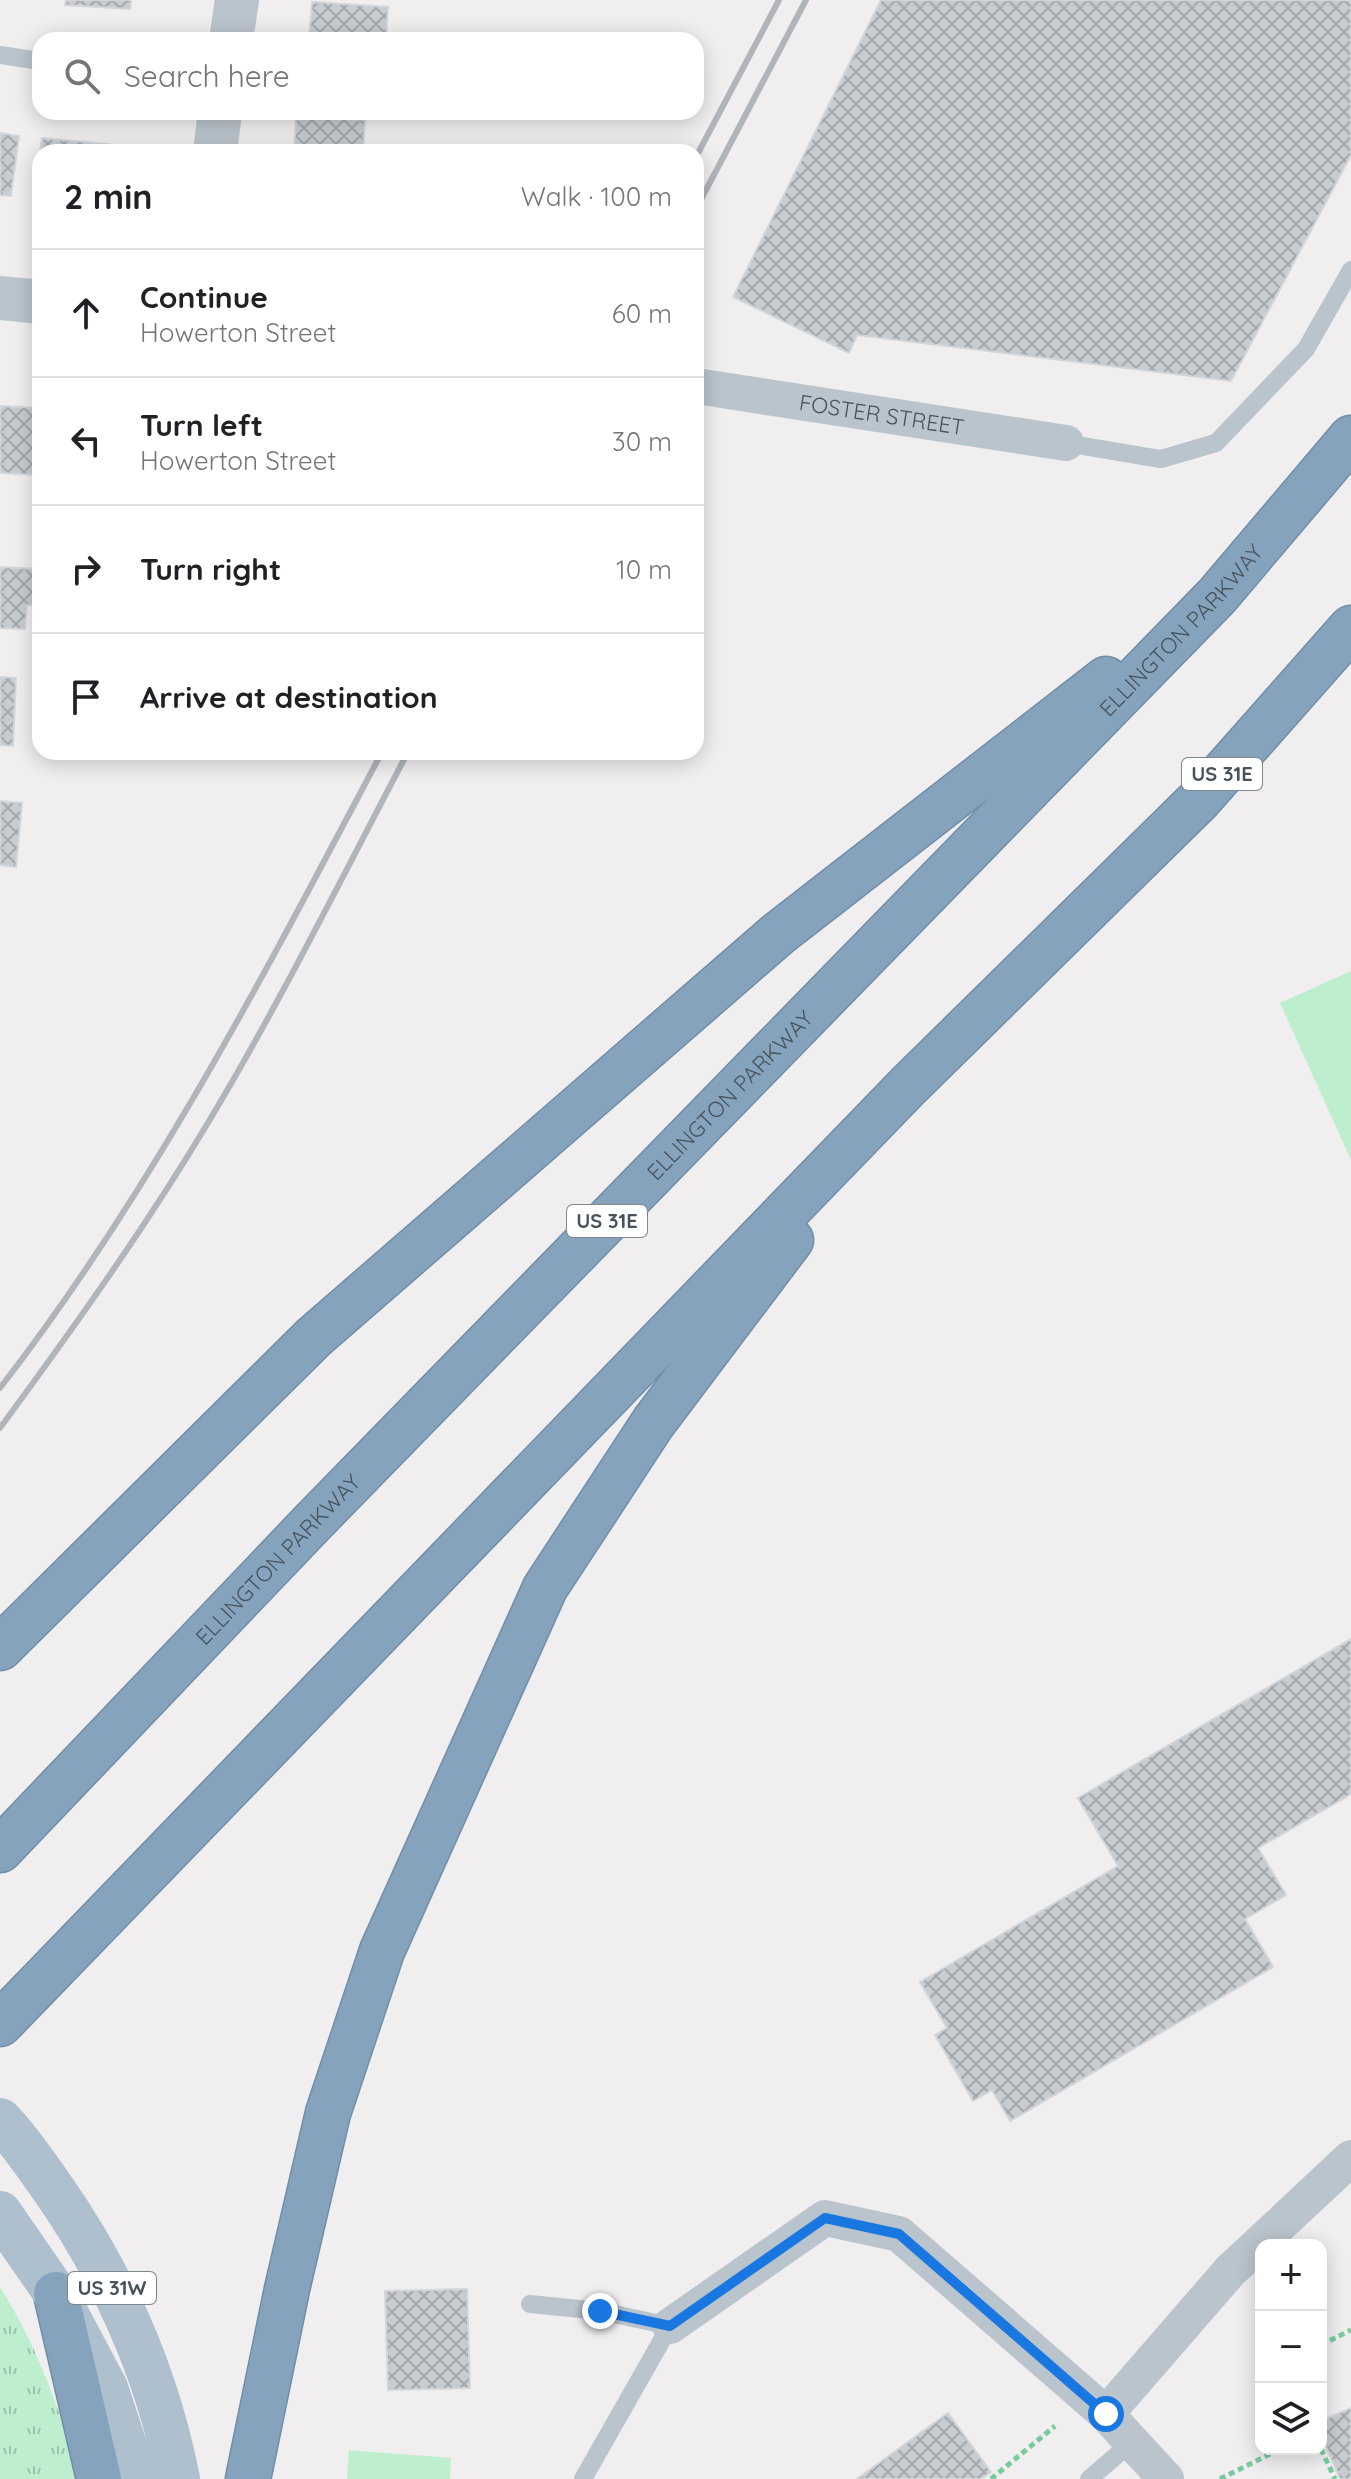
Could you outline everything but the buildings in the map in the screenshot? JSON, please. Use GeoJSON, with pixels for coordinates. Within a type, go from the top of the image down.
{"type":"FeatureCollection","features":[{"type":"Feature","properties":{"kind":"highway","name":"ELLINGTON PARKWAY"},"geometry":{"type":"LineString","coordinates":[[0,1850],[312,1523],[1217,596],[1351,438]]}},
{"type":"Feature","properties":{"kind":"highway"},"geometry":{"type":"LineString","coordinates":[[0,1648],[314,1337],[778,934],[1055,717],[1217,596]]}},
{"type":"Feature","properties":{"kind":"highway","name":"US 31E"},"geometry":{"type":"LineString","coordinates":[[0,2024],[908,1086],[1199,800],[1351,628]]}},
{"type":"Feature","properties":{"kind":"highway"},"geometry":{"type":"LineString","coordinates":[[248,2479],[287,2289],[328,2113],[382,1951],[545,1588],[653,1423],[908,1086]]}},
{"type":"Feature","properties":{"kind":"highway"},"geometry":{"type":"LineString","coordinates":[[56,2294],[99,2479]]}},
{"type":"Feature","properties":{"kind":"main road","name":"US 31W"},"geometry":{"type":"LineString","coordinates":[[0,2120],[15,2136],[76,2222],[119,2299],[149,2373],[178,2479]]}},
{"type":"Feature","properties":{"kind":"main road","name":"US 31W"},"geometry":{"type":"LineString","coordinates":[[0,2213],[56,2294],[106,2388],[136,2479]]}},
{"type":"Feature","properties":{"kind":"street"},"geometry":{"type":"LineString","coordinates":[[232,32],[237,0]]}},
{"type":"Feature","properties":{"kind":"street"},"geometry":{"type":"LineString","coordinates":[[216,144],[219,120]]}},
{"type":"Feature","properties":{"kind":"street"},"geometry":{"type":"LineString","coordinates":[[0,298],[32,301]]}},
{"type":"Feature","properties":{"kind":"street","name":"FOSTER STREET"},"geometry":{"type":"LineString","coordinates":[[704,387],[1066,443]]}},
{"type":"Feature","properties":{"kind":"street"},"geometry":{"type":"LineString","coordinates":[[1106,2414],[1230,2271],[1351,2158]]}},
{"type":"Feature","properties":{"kind":"street"},"geometry":{"type":"LineString","coordinates":[[670,2326],[825,2218],[899,2234],[1106,2414],[1166,2479]]}},
{"type":"Feature","properties":{"kind":"lane"},"geometry":{"type":"LineString","coordinates":[[0,55],[32,60]]}},
{"type":"Feature","properties":{"kind":"lane"},"geometry":{"type":"LineString","coordinates":[[1066,443],[1161,459],[1216,443],[1306,349],[1351,270]]}},
{"type":"Feature","properties":{"kind":"lane"},"geometry":{"type":"LineString","coordinates":[[530,2304],[600,2311],[670,2326],[583,2479]]}},
{"type":"Feature","properties":{"kind":"lane"},"geometry":{"type":"LineString","coordinates":[[1089,2479],[1132,2442]]}},
{"type":"Feature","properties":{"kind":"path"},"geometry":{"type":"LineString","coordinates":[[1327,2342],[1351,2330]]}},
{"type":"Feature","properties":{"kind":"path"},"geometry":{"type":"LineString","coordinates":[[991,2479],[1055,2426]]}},
{"type":"Feature","properties":{"kind":"path"},"geometry":{"type":"LineString","coordinates":[[1220,2479],[1268,2455]]}},
{"type":"Feature","properties":{"kind":"path"},"geometry":{"type":"LineString","coordinates":[[1324,2455],[1335,2479]]}},
{"type":"Feature","properties":{"kind":"green space"},"geometry":{"type":"Polygon","coordinates":[[[1351,971],[1351,1160],[1280,1003],[1351,971]]]}},
{"type":"Feature","properties":{"kind":"green space"},"geometry":{"type":"Polygon","coordinates":[[[0,2287],[37,2356],[81,2479],[0,2479],[0,2287]]]}},
{"type":"Feature","properties":{"kind":"green space"},"geometry":{"type":"Polygon","coordinates":[[[349,2450],[451,2458],[450,2479],[347,2479],[349,2450]]]}},
{"type":"Feature","properties":{"kind":"railway"},"geometry":{"type":"LineString","coordinates":[[703,144],[779,0]]}},
{"type":"Feature","properties":{"kind":"railway"},"geometry":{"type":"LineString","coordinates":[[704,194],[806,0]]}},
{"type":"Feature","properties":{"kind":"railway"},"geometry":{"type":"LineString","coordinates":[[0,1388],[108,1237],[157,1158],[250,998],[378,760]]}},
{"type":"Feature","properties":{"kind":"railway"},"geometry":{"type":"LineString","coordinates":[[0,1428],[106,1280],[206,1126],[285,987],[404,760]]}},
{"type":"Feature","properties":{"kind":"route"},"geometry":{"type":"LineString","coordinates":[[600,2311],[670,2326],[825,2218],[899,2234],[1106,2414]]}}]}
